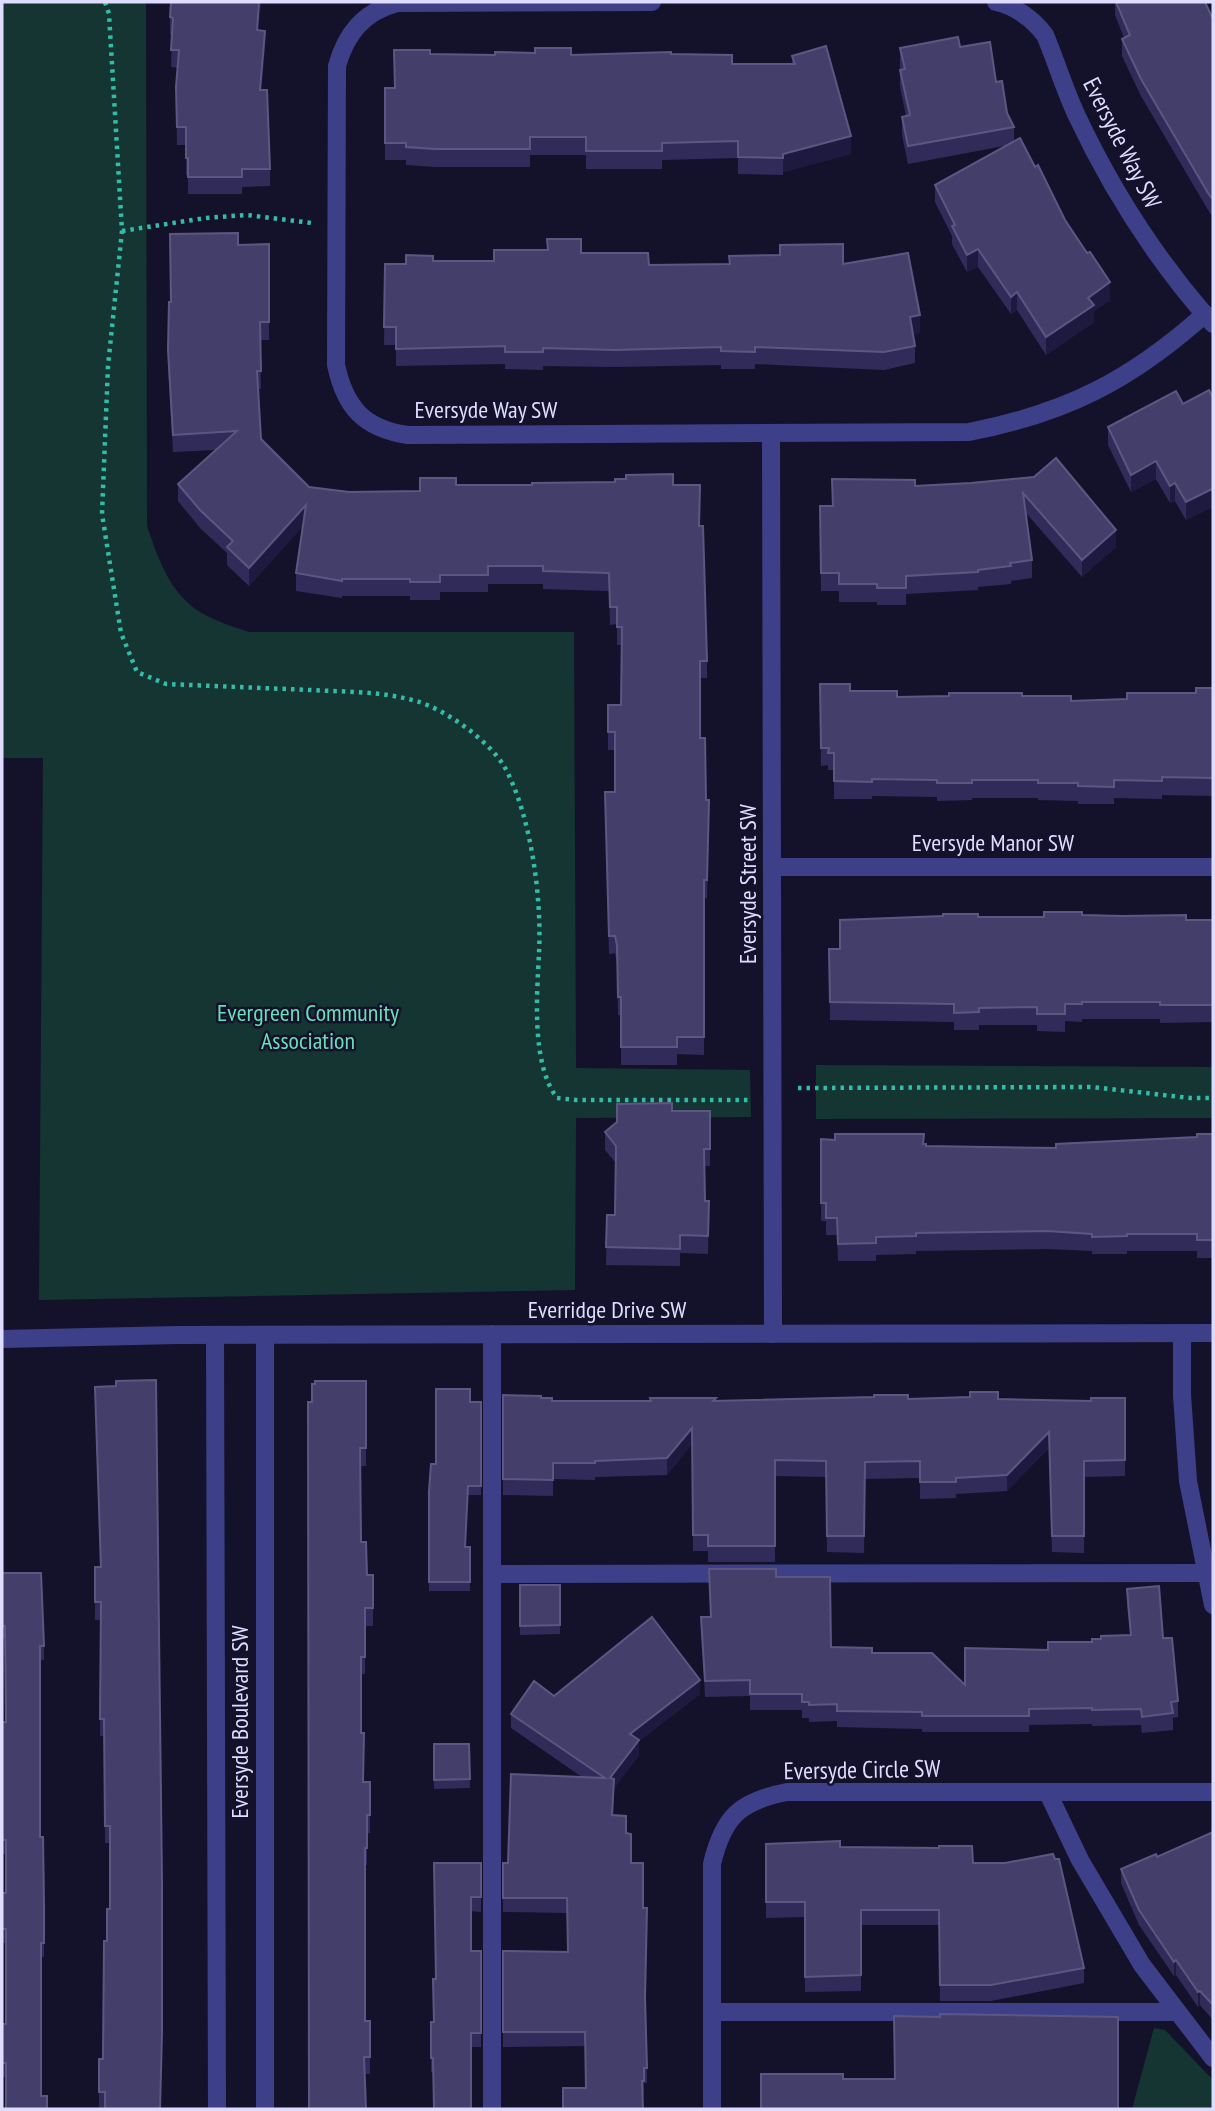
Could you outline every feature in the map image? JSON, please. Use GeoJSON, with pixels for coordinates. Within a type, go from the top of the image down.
{"type":"FeatureCollection","features":[{"type":"Feature","properties":{"kind":"street","name":"Eversyde Way SW"},"geometry":{"type":"LineString","coordinates":[[652,2],[397,3],[373,12],[349,34],[337,66],[336,365],[340,384],[349,403],[364,420],[380,428],[408,435],[969,432],[1043,415],[1117,381],[1209,319],[1145,239],[1117,195],[1075,113],[1045,35],[1021,6],[996,2]]}},
{"type":"Feature","properties":{"kind":"street","name":"Eversyde Street SW"},"geometry":{"type":"LineString","coordinates":[[771,434],[773,1334]]}},
{"type":"Feature","properties":{"kind":"street","name":"Eversyde Manor SW"},"geometry":{"type":"LineString","coordinates":[[772,867],[1213,867]]}},
{"type":"Feature","properties":{"kind":"street"},"geometry":{"type":"LineString","coordinates":[[1182,1333],[1182,1395],[1188,1481],[1213,1605]]}},
{"type":"Feature","properties":{"kind":"street","name":"Everridge Drive SW"},"geometry":{"type":"LineString","coordinates":[[2,1339],[215,1335],[1213,1333]]}},
{"type":"Feature","properties":{"kind":"street"},"geometry":{"type":"LineString","coordinates":[[492,1334],[492,2109]]}},
{"type":"Feature","properties":{"kind":"street","name":"Eversyde Boulevard SW"},"geometry":{"type":"LineString","coordinates":[[215,1335],[217,2109]]}},
{"type":"Feature","properties":{"kind":"street","name":"Eversyde Boulevard SW"},"geometry":{"type":"LineString","coordinates":[[265,1335],[265,2109]]}},
{"type":"Feature","properties":{"kind":"street"},"geometry":{"type":"LineString","coordinates":[[492,1574],[1206,1573]]}},
{"type":"Feature","properties":{"kind":"street","name":"Eversyde Circle SW"},"geometry":{"type":"LineString","coordinates":[[712,2109],[712,1864],[726,1823],[743,1806],[764,1797],[787,1792],[1213,1792]]}},
{"type":"Feature","properties":{"kind":"street"},"geometry":{"type":"LineString","coordinates":[[1048,1793],[1080,1860],[1142,1965],[1213,2058]]}},
{"type":"Feature","properties":{"kind":"street"},"geometry":{"type":"LineString","coordinates":[[712,2012],[1176,2012]]}},
{"type":"Feature","properties":{"kind":"path"},"geometry":{"type":"LineString","coordinates":[[105,2],[109,14],[122,231],[108,366],[102,514],[121,633],[137,672],[166,684],[371,693],[417,701],[445,714],[479,738],[503,765],[520,801],[534,863],[540,942],[537,992],[541,1062],[548,1086],[557,1098],[746,1100],[810,1087],[1092,1087],[1213,1098]]}},
{"type":"Feature","properties":{"kind":"path"},"geometry":{"type":"LineString","coordinates":[[122,231],[205,218],[247,215],[290,222],[337,222]]}},
{"type":"Feature","properties":{"kind":"green space","name":"Evergreen Community Association"},"geometry":{"type":"Polygon","coordinates":[[[2,2],[146,2],[147,526],[167,575],[185,600],[207,616],[249,632],[574,632],[576,1068],[750,1070],[751,1117],[576,1118],[575,1290],[39,1300],[43,758],[2,758],[2,2]]]}},
{"type":"Feature","properties":{"kind":"green space"},"geometry":{"type":"Polygon","coordinates":[[[816,1065],[1213,1067],[1213,1118],[816,1119],[816,1065]]]}},
{"type":"Feature","properties":{"kind":"green space"},"geometry":{"type":"Polygon","coordinates":[[[1154,2028],[1165,2030],[1213,2080],[1213,2109],[1132,2109],[1154,2028]]]}},
{"type":"Feature","properties":{"kind":"building"},"geometry":{"type":"Polygon","coordinates":[[[171,2],[259,2],[257,30],[265,31],[260,90],[267,90],[270,169],[242,169],[242,177],[188,177],[186,127],[177,127],[179,50],[171,50],[171,2]]]}},
{"type":"Feature","properties":{"kind":"building"},"geometry":{"type":"Polygon","coordinates":[[[1116,2],[1205,2],[1213,19],[1213,200],[1141,79],[1122,39],[1130,35],[1116,2]]]}},
{"type":"Feature","properties":{"kind":"building"},"geometry":{"type":"Polygon","coordinates":[[[958,37],[960,47],[990,42],[996,82],[1002,81],[1007,113],[1014,127],[908,146],[902,117],[910,115],[900,70],[905,69],[900,48],[958,37]]]}},
{"type":"Feature","properties":{"kind":"building"},"geometry":{"type":"Polygon","coordinates":[[[826,46],[851,136],[783,154],[783,158],[738,157],[738,141],[662,143],[662,151],[586,151],[586,137],[530,137],[530,149],[435,149],[406,147],[406,143],[385,143],[385,88],[395,88],[394,50],[430,50],[430,54],[495,55],[495,52],[535,53],[535,48],[571,48],[571,55],[671,52],[732,55],[732,64],[795,64],[792,56],[826,46]]]}},
{"type":"Feature","properties":{"kind":"building"},"geometry":{"type":"Polygon","coordinates":[[[1020,138],[1035,167],[1038,165],[1065,220],[1110,282],[1088,298],[1094,305],[1046,337],[1017,292],[1011,297],[978,249],[967,255],[935,185],[1020,138]]]}},
{"type":"Feature","properties":{"kind":"building"},"geometry":{"type":"Polygon","coordinates":[[[238,233],[238,245],[269,244],[269,322],[260,322],[261,371],[257,371],[261,439],[309,487],[349,492],[420,491],[420,478],[456,478],[456,485],[532,485],[615,482],[615,479],[626,479],[626,475],[673,474],[673,485],[700,485],[699,526],[703,526],[707,661],[700,661],[700,738],[705,738],[706,800],[709,800],[707,880],[704,880],[704,1037],[677,1037],[677,1047],[621,1047],[617,945],[615,936],[609,936],[605,792],[615,792],[615,732],[608,732],[608,705],[621,705],[622,627],[617,627],[617,607],[610,607],[609,573],[543,571],[543,566],[488,566],[488,575],[440,575],[440,582],[410,582],[410,579],[342,581],[296,573],[306,505],[249,568],[227,547],[233,541],[200,510],[178,484],[237,431],[173,435],[168,350],[171,302],[170,234],[238,233]]]}},
{"type":"Feature","properties":{"kind":"building"},"geometry":{"type":"Polygon","coordinates":[[[547,239],[581,239],[581,253],[648,253],[649,265],[730,264],[729,256],[780,255],[780,245],[843,244],[843,264],[908,253],[920,315],[910,317],[915,346],[884,352],[755,347],[755,352],[721,351],[721,347],[615,350],[543,348],[543,352],[505,352],[505,346],[396,349],[396,327],[384,327],[385,264],[406,264],[406,255],[433,256],[433,261],[494,261],[494,250],[548,250],[547,239]]]}},
{"type":"Feature","properties":{"kind":"building"},"geometry":{"type":"Polygon","coordinates":[[[1209,390],[1213,398],[1213,492],[1212,489],[1186,502],[1175,483],[1170,486],[1156,461],[1131,475],[1108,427],[1176,391],[1183,404],[1209,390]]]}},
{"type":"Feature","properties":{"kind":"building"},"geometry":{"type":"Polygon","coordinates":[[[1056,458],[1116,530],[1082,560],[1023,493],[1032,560],[978,572],[906,576],[906,588],[877,588],[877,584],[839,584],[839,573],[821,573],[820,506],[833,506],[832,479],[915,480],[915,486],[971,483],[1034,477],[1056,458]]]}},
{"type":"Feature","properties":{"kind":"building"},"geometry":{"type":"Polygon","coordinates":[[[820,684],[850,684],[850,691],[897,691],[897,697],[949,696],[949,693],[1022,693],[1022,696],[1071,696],[1071,701],[1127,699],[1127,693],[1196,693],[1196,688],[1213,688],[1213,778],[1114,780],[1114,787],[1078,786],[1078,783],[1038,783],[1038,780],[972,780],[972,783],[872,779],[872,782],[834,781],[834,753],[828,753],[829,748],[821,748],[820,684]]]}},
{"type":"Feature","properties":{"kind":"building"},"geometry":{"type":"Polygon","coordinates":[[[1044,912],[1123,916],[1186,915],[1186,920],[1213,920],[1213,1005],[1082,1002],[1065,1004],[1065,1014],[1037,1014],[1037,1007],[979,1008],[979,1012],[954,1013],[954,1004],[830,1002],[829,949],[840,949],[840,920],[943,914],[1044,917],[1044,912]]]}},
{"type":"Feature","properties":{"kind":"building"},"geometry":{"type":"Polygon","coordinates":[[[672,1103],[672,1111],[710,1111],[710,1149],[704,1149],[705,1201],[709,1201],[708,1236],[680,1235],[680,1249],[606,1247],[607,1215],[615,1215],[616,1146],[605,1132],[617,1122],[617,1104],[672,1103]]]}},
{"type":"Feature","properties":{"kind":"building"},"geometry":{"type":"Polygon","coordinates":[[[835,1134],[924,1134],[923,1144],[926,1146],[1056,1148],[1056,1144],[1213,1134],[1213,1240],[1197,1240],[1197,1234],[1092,1237],[1092,1234],[1047,1231],[916,1233],[916,1236],[876,1237],[876,1243],[838,1244],[837,1218],[826,1218],[826,1203],[821,1203],[821,1139],[835,1140],[835,1134]]]}},
{"type":"Feature","properties":{"kind":"building"},"geometry":{"type":"Polygon","coordinates":[[[156,1380],[162,1883],[160,2109],[105,2109],[105,2092],[99,2092],[99,2059],[103,2059],[104,1941],[107,1941],[107,1909],[110,1909],[110,1826],[105,1826],[104,1719],[100,1719],[101,1602],[95,1602],[95,1567],[101,1567],[95,1387],[116,1386],[116,1381],[156,1380]]]}},
{"type":"Feature","properties":{"kind":"building"},"geometry":{"type":"Polygon","coordinates":[[[315,1381],[366,1381],[366,1448],[360,1448],[361,1542],[366,1542],[367,1575],[373,1575],[373,1608],[365,1608],[365,1657],[361,1657],[363,1782],[370,1782],[370,1815],[367,1815],[365,1848],[365,2021],[370,2021],[370,2057],[364,2057],[366,2109],[309,2109],[308,1402],[312,1402],[312,1384],[315,1384],[315,1381]]]}},
{"type":"Feature","properties":{"kind":"building"},"geometry":{"type":"Polygon","coordinates":[[[436,1389],[470,1389],[470,1402],[481,1402],[481,1486],[468,1486],[465,1547],[470,1547],[470,1582],[429,1582],[429,1491],[431,1464],[436,1464],[436,1389]]]}},
{"type":"Feature","properties":{"kind":"building"},"geometry":{"type":"Polygon","coordinates":[[[970,1392],[998,1392],[998,1399],[1091,1401],[1091,1398],[1125,1398],[1125,1460],[1084,1461],[1084,1536],[1052,1536],[1049,1432],[1007,1475],[956,1478],[956,1482],[920,1482],[920,1461],[865,1462],[864,1536],[827,1536],[826,1461],[775,1460],[775,1546],[708,1546],[708,1535],[693,1535],[692,1428],[667,1458],[553,1463],[553,1480],[503,1479],[503,1395],[541,1396],[552,1398],[552,1401],[716,1398],[713,1401],[874,1395],[908,1395],[908,1399],[970,1397],[970,1392]]]}},
{"type":"Feature","properties":{"kind":"building"},"geometry":{"type":"Polygon","coordinates":[[[709,1569],[776,1569],[776,1577],[830,1577],[831,1647],[872,1648],[872,1653],[932,1653],[965,1685],[965,1648],[1048,1650],[1048,1642],[1092,1642],[1092,1639],[1101,1639],[1101,1636],[1131,1635],[1127,1589],[1159,1586],[1163,1638],[1172,1638],[1178,1701],[1171,1702],[1173,1713],[1142,1717],[1141,1709],[1092,1708],[1029,1709],[1029,1716],[922,1716],[922,1712],[837,1711],[837,1704],[809,1705],[809,1702],[802,1702],[802,1694],[750,1694],[750,1680],[705,1681],[701,1617],[711,1617],[709,1569]]]}},
{"type":"Feature","properties":{"kind":"building"},"geometry":{"type":"Polygon","coordinates":[[[2,1573],[41,1573],[44,1646],[40,1646],[40,1837],[43,1837],[44,1943],[41,1943],[41,2096],[47,2096],[47,2109],[6,2109],[6,2063],[2,2063],[2,2024],[6,2024],[6,1929],[2,1929],[2,1893],[6,1893],[6,1840],[2,1840],[2,1722],[6,1722],[2,1573]]]}},
{"type":"Feature","properties":{"kind":"building"},"geometry":{"type":"Polygon","coordinates":[[[520,1585],[560,1585],[560,1625],[520,1626],[520,1585]]]}},
{"type":"Feature","properties":{"kind":"building"},"geometry":{"type":"Polygon","coordinates":[[[652,1617],[700,1680],[630,1734],[639,1740],[610,1778],[614,1779],[612,1815],[626,1816],[626,1833],[631,1834],[631,1863],[643,1863],[643,1908],[647,1908],[647,2068],[644,2068],[642,2081],[643,2109],[563,2109],[563,2088],[586,2088],[585,2032],[503,2032],[503,1951],[568,1952],[567,1898],[503,1898],[503,1863],[508,1863],[511,1774],[605,1778],[511,1714],[534,1681],[554,1696],[652,1617]]]}},
{"type":"Feature","properties":{"kind":"building"},"geometry":{"type":"Polygon","coordinates":[[[434,1744],[469,1744],[470,1779],[434,1780],[434,1744]]]}},
{"type":"Feature","properties":{"kind":"building"},"geometry":{"type":"Polygon","coordinates":[[[1213,1832],[1213,2005],[1198,1992],[1176,1960],[1174,1962],[1139,1910],[1121,1869],[1156,1854],[1157,1857],[1213,1832]]]}},
{"type":"Feature","properties":{"kind":"building"},"geometry":{"type":"Polygon","coordinates":[[[840,1841],[840,1847],[972,1846],[973,1863],[1005,1863],[1053,1854],[1055,1859],[1059,1859],[1084,1968],[991,1985],[940,1985],[939,1910],[861,1910],[861,1975],[805,1977],[805,1902],[766,1902],[766,1844],[840,1841]]]}},
{"type":"Feature","properties":{"kind":"building"},"geometry":{"type":"Polygon","coordinates":[[[434,1863],[481,1863],[481,1897],[471,1897],[471,1951],[481,1951],[481,2033],[471,2033],[471,2109],[434,2109],[431,2022],[434,2022],[433,1979],[436,1979],[434,1863]]]}},
{"type":"Feature","properties":{"kind":"building"},"geometry":{"type":"Polygon","coordinates":[[[940,2014],[1118,2017],[1118,2109],[761,2109],[761,2074],[843,2074],[843,2079],[895,2079],[894,2016],[940,2017],[940,2014]]]}}]}
